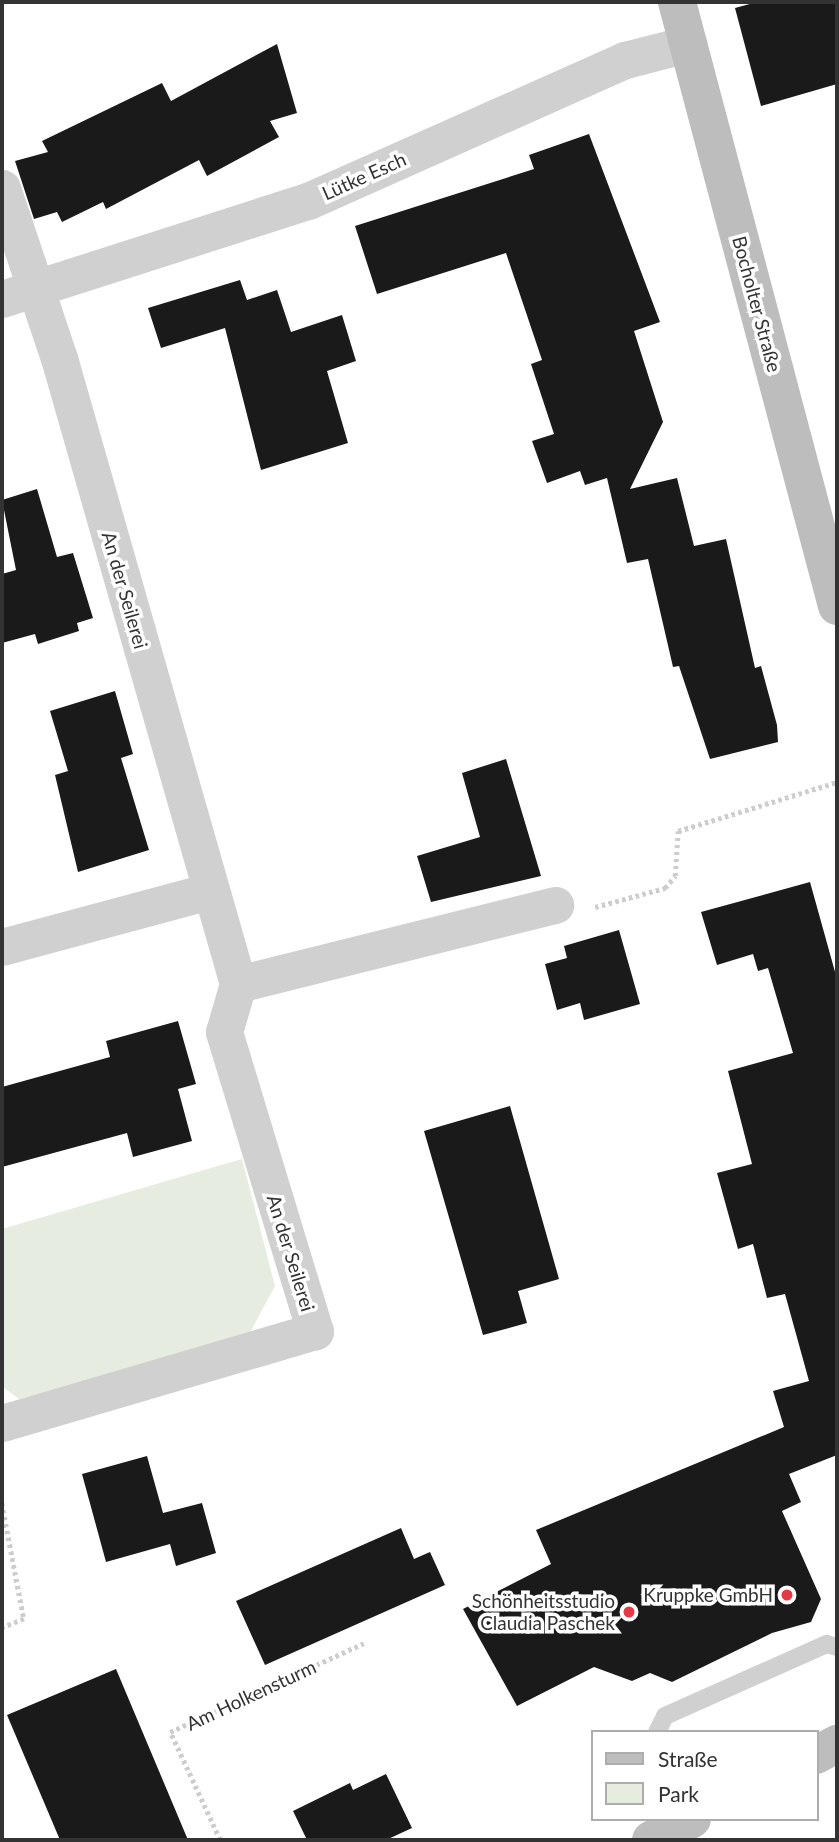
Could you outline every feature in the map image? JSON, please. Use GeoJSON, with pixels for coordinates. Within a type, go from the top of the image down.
{"type":"FeatureCollection","features":[{"type":"Feature","properties":{"kind":"street","name":"Bocholter Straße"},"geometry":{"type":"LineString","coordinates":[[677,2],[837,606]]}},
{"type":"Feature","properties":{"kind":"street","name":"Lütke Esch"},"geometry":{"type":"LineString","coordinates":[[18,295],[308,201],[625,60],[688,44]]}},
{"type":"Feature","properties":{"kind":"street"},"geometry":{"type":"LineString","coordinates":[[2,188],[18,295]]}},
{"type":"Feature","properties":{"kind":"street","name":"An der Seilerei"},"geometry":{"type":"LineString","coordinates":[[2,1423],[315,1331],[224,1032],[238,984],[59,358],[18,295]]}},
{"type":"Feature","properties":{"kind":"street"},"geometry":{"type":"LineString","coordinates":[[2,947],[211,891]]}},
{"type":"Feature","properties":{"kind":"street"},"geometry":{"type":"LineString","coordinates":[[238,984],[555,905]]}},
{"type":"Feature","properties":{"kind":"street"},"geometry":{"type":"LineString","coordinates":[[818,1754],[837,1744]]}},
{"type":"Feature","properties":{"kind":"lane"},"geometry":{"type":"LineString","coordinates":[[658,1730],[665,1716],[827,1644],[837,1647]]}},
{"type":"Feature","properties":{"kind":"path"},"geometry":{"type":"LineString","coordinates":[[555,905],[574,912],[665,888],[675,876],[678,831],[837,782]]}},
{"type":"Feature","properties":{"kind":"path"},"geometry":{"type":"LineString","coordinates":[[2,1503],[24,1619],[2,1628]]}},
{"type":"Feature","properties":{"kind":"path","name":"Am Holkensturm"},"geometry":{"type":"LineString","coordinates":[[220,1840],[170,1732],[364,1643]]}},
{"type":"Feature","properties":{"kind":"green space"},"geometry":{"type":"Polygon","coordinates":[[[242,1159],[275,1286],[246,1340],[19,1399],[3,1387],[2,1229],[242,1159]]]}},
{"type":"Feature","properties":{"kind":"building"},"geometry":{"type":"Polygon","coordinates":[[[757,2],[837,2],[837,84],[761,106],[735,8],[757,2]]]}},
{"type":"Feature","properties":{"kind":"building"},"geometry":{"type":"Polygon","coordinates":[[[277,44],[297,113],[270,121],[279,137],[207,176],[199,160],[106,209],[103,202],[62,222],[57,212],[34,219],[15,161],[48,152],[42,141],[162,83],[171,101],[277,44]]]}},
{"type":"Feature","properties":{"kind":"building"},"geometry":{"type":"Polygon","coordinates":[[[589,134],[660,322],[634,331],[663,422],[630,489],[677,478],[694,546],[726,539],[755,668],[761,666],[777,725],[778,742],[710,759],[679,666],[673,667],[648,559],[627,563],[607,478],[585,485],[580,471],[547,483],[532,441],[554,434],[531,364],[542,360],[506,253],[377,294],[355,226],[534,169],[529,155],[589,134]]]}},
{"type":"Feature","properties":{"kind":"building"},"geometry":{"type":"Polygon","coordinates":[[[240,280],[247,300],[277,290],[291,332],[342,315],[356,361],[327,371],[348,443],[261,470],[225,328],[161,348],[148,308],[240,280]]]}},
{"type":"Feature","properties":{"kind":"building"},"geometry":{"type":"Polygon","coordinates":[[[37,489],[57,557],[73,553],[93,618],[77,623],[79,631],[38,644],[35,634],[2,643],[2,574],[16,570],[2,500],[37,489]]]}},
{"type":"Feature","properties":{"kind":"building"},"geometry":{"type":"Polygon","coordinates":[[[115,691],[133,754],[121,758],[149,850],[78,872],[55,775],[68,771],[50,711],[115,691]]]}},
{"type":"Feature","properties":{"kind":"building"},"geometry":{"type":"Polygon","coordinates":[[[506,759],[541,876],[431,902],[417,856],[480,837],[462,773],[506,759]]]}},
{"type":"Feature","properties":{"kind":"building"},"geometry":{"type":"Polygon","coordinates":[[[810,882],[837,979],[837,1455],[789,1474],[801,1502],[782,1511],[821,1599],[811,1622],[772,1633],[672,1682],[650,1673],[632,1681],[594,1667],[517,1706],[463,1609],[551,1564],[536,1530],[784,1427],[773,1391],[809,1381],[785,1294],[767,1298],[753,1244],[738,1249],[717,1173],[752,1164],[728,1071],[793,1053],[768,968],[758,971],[753,954],[717,965],[701,912],[810,882]]]}},
{"type":"Feature","properties":{"kind":"building"},"geometry":{"type":"Polygon","coordinates":[[[619,930],[640,1004],[584,1020],[580,1003],[557,1010],[545,964],[567,958],[564,946],[619,930]]]}},
{"type":"Feature","properties":{"kind":"building"},"geometry":{"type":"Polygon","coordinates":[[[178,1021],[196,1084],[178,1089],[192,1141],[133,1157],[127,1133],[2,1167],[2,1087],[110,1057],[106,1041],[178,1021]]]}},
{"type":"Feature","properties":{"kind":"building"},"geometry":{"type":"Polygon","coordinates":[[[510,1106],[559,1279],[518,1291],[527,1323],[483,1335],[424,1131],[510,1106]]]}},
{"type":"Feature","properties":{"kind":"building"},"geometry":{"type":"Polygon","coordinates":[[[147,1456],[163,1513],[202,1503],[216,1553],[176,1566],[170,1544],[106,1562],[82,1474],[147,1456]]]}},
{"type":"Feature","properties":{"kind":"building"},"geometry":{"type":"Polygon","coordinates":[[[401,1528],[414,1559],[430,1552],[445,1585],[265,1665],[236,1601],[401,1528]]]}},
{"type":"Feature","properties":{"kind":"building"},"geometry":{"type":"Polygon","coordinates":[[[116,1669],[188,1840],[60,1840],[7,1715],[116,1669]]]}},
{"type":"Feature","properties":{"kind":"building"},"geometry":{"type":"Polygon","coordinates":[[[386,1774],[412,1828],[386,1840],[307,1840],[293,1811],[350,1783],[353,1790],[386,1774]]]}},
{"type":"Feature","properties":{"kind":"place","name":"Kruppke GmbH"},"geometry":{"type":"Point","coordinates":[787,1595]}},
{"type":"Feature","properties":{"kind":"place","name":"Schönheitsstudio Claudia Paschek"},"geometry":{"type":"Point","coordinates":[629,1612]}}]}
